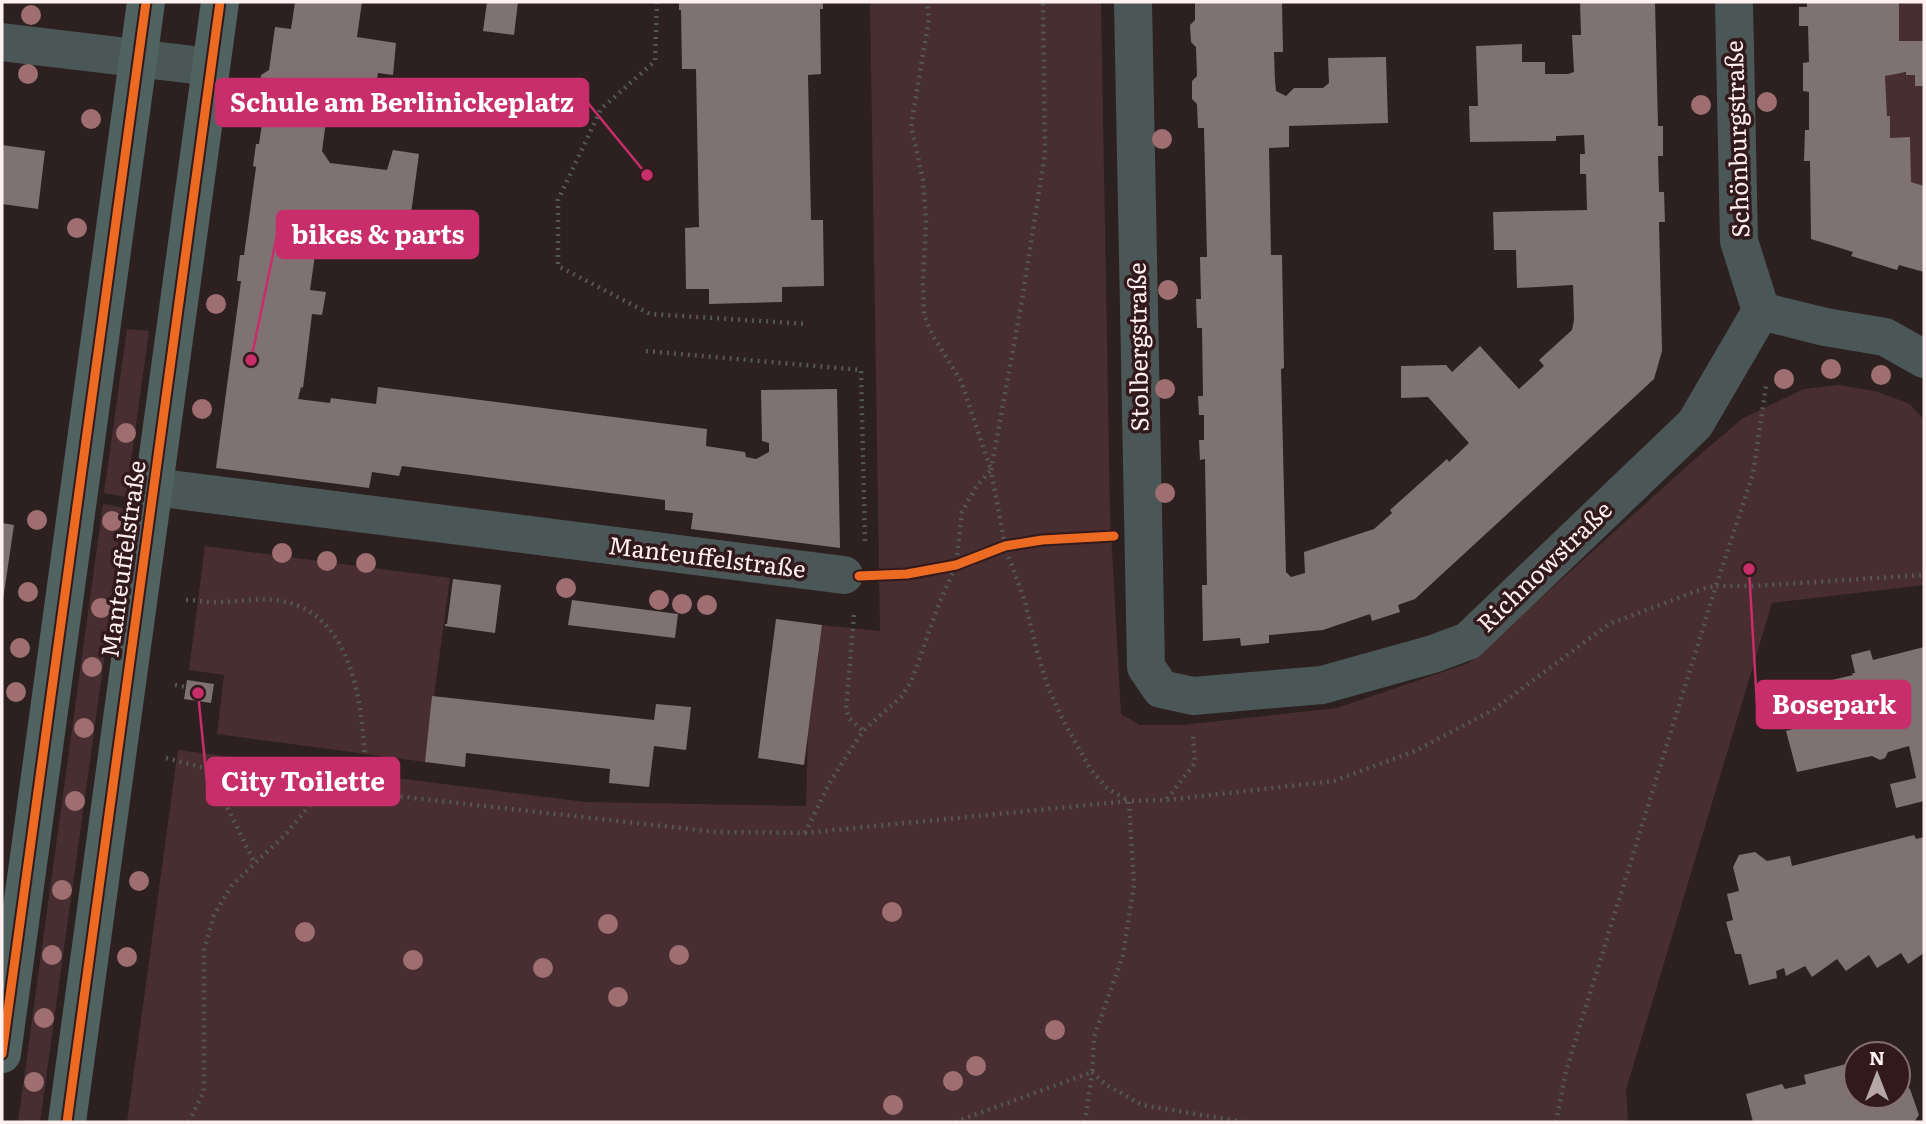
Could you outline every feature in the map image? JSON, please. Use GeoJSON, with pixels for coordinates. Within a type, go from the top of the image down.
{"type":"FeatureCollection","features":[{"type":"Feature","properties":{"kind":"main road"},"geometry":{"type":"LineString","coordinates":[[2,1054],[146,2]]}},
{"type":"Feature","properties":{"kind":"main road","name":"Manteuffelstraße"},"geometry":{"type":"LineString","coordinates":[[67,1122],[220,2]]}},
{"type":"Feature","properties":{"kind":"street","name":"Stolbergstraße"},"geometry":{"type":"LineString","coordinates":[[1133,2],[1146,667],[1161,689]]}},
{"type":"Feature","properties":{"kind":"street","name":"Schönburgstraße"},"geometry":{"type":"LineString","coordinates":[[1734,2],[1739,241],[1761,311]]}},
{"type":"Feature","properties":{"kind":"street"},"geometry":{"type":"LineString","coordinates":[[2,42],[211,67]]}},
{"type":"Feature","properties":{"kind":"street"},"geometry":{"type":"LineString","coordinates":[[1761,311],[1825,327],[1885,337],[1924,359]]}},
{"type":"Feature","properties":{"kind":"street","name":"Richnowstraße"},"geometry":{"type":"LineString","coordinates":[[1161,689],[1193,696],[1322,685],[1433,654],[1468,641],[1695,424],[1761,311]]}},
{"type":"Feature","properties":{"kind":"street","name":"Manteuffelstraße"},"geometry":{"type":"LineString","coordinates":[[153,487],[855,575]]}},
{"type":"Feature","properties":{"kind":"path"},"geometry":{"type":"LineString","coordinates":[[657,2],[655,61],[601,109],[558,200],[558,266],[650,313],[808,324]]}},
{"type":"Feature","properties":{"kind":"path"},"geometry":{"type":"LineString","coordinates":[[928,2],[929,19],[911,125],[923,180],[926,219],[924,315],[933,336],[961,381],[991,470],[1005,546],[1025,602],[1048,687],[1091,770],[1107,788],[1129,801]]}},
{"type":"Feature","properties":{"kind":"path"},"geometry":{"type":"LineString","coordinates":[[805,833],[831,780],[863,731],[901,697],[911,682],[956,565],[962,512],[976,487],[991,470],[1045,154],[1043,2]]}},
{"type":"Feature","properties":{"kind":"path"},"geometry":{"type":"LineString","coordinates":[[646,351],[861,370],[855,575],[846,709],[849,718],[863,731]]}},
{"type":"Feature","properties":{"kind":"path"},"geometry":{"type":"LineString","coordinates":[[1556,1122],[1566,1071],[1716,586],[1924,575]]}},
{"type":"Feature","properties":{"kind":"path"},"geometry":{"type":"LineString","coordinates":[[186,600],[214,603],[266,599],[285,602],[299,607],[325,626],[344,651],[351,668],[360,706],[366,793]]}},
{"type":"Feature","properties":{"kind":"path"},"geometry":{"type":"LineString","coordinates":[[175,685],[186,687]]}},
{"type":"Feature","properties":{"kind":"path"},"geometry":{"type":"LineString","coordinates":[[1167,800],[1195,763],[1193,728]]}},
{"type":"Feature","properties":{"kind":"path"},"geometry":{"type":"LineString","coordinates":[[166,758],[209,769],[324,788],[702,831],[805,833],[1129,801]]}},
{"type":"Feature","properties":{"kind":"path"},"geometry":{"type":"LineString","coordinates":[[209,769],[255,864]]}},
{"type":"Feature","properties":{"kind":"path"},"geometry":{"type":"LineString","coordinates":[[190,1122],[204,1091],[204,950],[214,915],[232,885],[285,835],[324,788]]}},
{"type":"Feature","properties":{"kind":"path"},"geometry":{"type":"LineString","coordinates":[[1085,1122],[1094,1037],[1123,955],[1134,885],[1129,801]]}},
{"type":"Feature","properties":{"kind":"path"},"geometry":{"type":"LineString","coordinates":[[956,1122],[1092,1072]]}},
{"type":"Feature","properties":{"kind":"path"},"geometry":{"type":"LineString","coordinates":[[1092,1072],[1105,1084],[1142,1105],[1244,1122]]}},
{"type":"Feature","properties":{"kind":"shaded area"},"geometry":{"type":"Polygon","coordinates":[[[870,2],[1101,2],[1110,514],[1121,714],[1140,725],[1182,725],[1337,708],[1469,663],[1743,418],[1804,389],[1839,385],[1875,391],[1910,404],[1924,420],[1924,585],[1772,603],[1626,1090],[1628,1122],[127,1122],[178,750],[585,802],[806,806],[808,737],[822,625],[880,631],[870,2]]]}},
{"type":"Feature","properties":{"kind":"shaded area"},"geometry":{"type":"Polygon","coordinates":[[[1899,2],[1924,2],[1924,41],[1899,41],[1899,2]]]}},
{"type":"Feature","properties":{"kind":"shaded area"},"geometry":{"type":"Polygon","coordinates":[[[1896,72],[1915,75],[1915,86],[1924,86],[1924,186],[1911,182],[1910,138],[1890,138],[1885,76],[1896,72]]]}},
{"type":"Feature","properties":{"kind":"shaded area"},"geometry":{"type":"Polygon","coordinates":[[[127,329],[149,331],[126,497],[104,493],[127,329]]]}},
{"type":"Feature","properties":{"kind":"shaded area"},"geometry":{"type":"Polygon","coordinates":[[[103,504],[125,508],[40,1122],[18,1122],[103,504]]]}},
{"type":"Feature","properties":{"kind":"shaded area"},"geometry":{"type":"Polygon","coordinates":[[[205,546],[450,578],[425,762],[217,734],[224,675],[189,670],[205,546]]]}},
{"type":"Feature","properties":{"kind":"building"},"geometry":{"type":"Polygon","coordinates":[[[295,2],[362,2],[357,37],[396,43],[393,75],[378,73],[373,106],[329,99],[322,151],[330,163],[387,170],[393,150],[419,154],[408,236],[328,227],[327,235],[318,234],[310,290],[326,292],[322,315],[312,314],[303,388],[301,387],[298,399],[330,403],[331,398],[376,404],[378,387],[707,429],[706,446],[745,452],[746,457],[756,459],[769,452],[769,443],[762,441],[761,390],[837,389],[840,548],[691,529],[693,513],[665,510],[665,500],[402,466],[399,476],[372,472],[369,488],[216,468],[241,281],[237,281],[240,255],[244,255],[256,167],[253,166],[256,144],[259,144],[267,91],[260,86],[261,75],[269,70],[275,27],[291,29],[295,2]]]}},
{"type":"Feature","properties":{"kind":"building"},"geometry":{"type":"Polygon","coordinates":[[[487,2],[518,2],[514,35],[483,31],[487,2]]]}},
{"type":"Feature","properties":{"kind":"building"},"geometry":{"type":"Polygon","coordinates":[[[679,2],[823,2],[823,9],[820,9],[821,74],[808,75],[811,220],[823,220],[824,286],[782,287],[782,302],[709,304],[709,289],[686,289],[685,228],[699,227],[696,69],[682,69],[679,2]]]}},
{"type":"Feature","properties":{"kind":"building"},"geometry":{"type":"Polygon","coordinates":[[[1195,2],[1282,2],[1283,52],[1274,52],[1275,81],[1276,91],[1286,96],[1294,88],[1323,88],[1329,83],[1328,58],[1386,57],[1388,123],[1289,126],[1289,147],[1269,148],[1271,255],[1282,255],[1284,368],[1281,369],[1286,572],[1291,577],[1305,573],[1304,552],[1374,529],[1392,513],[1390,510],[1469,443],[1428,397],[1401,398],[1401,366],[1446,365],[1452,372],[1480,346],[1519,389],[1544,366],[1539,360],[1572,330],[1573,285],[1517,288],[1516,250],[1494,250],[1493,212],[1587,210],[1586,174],[1580,174],[1580,154],[1585,154],[1584,135],[1556,136],[1556,141],[1470,142],[1469,106],[1478,106],[1476,46],[1522,44],[1522,62],[1545,62],[1545,74],[1568,74],[1574,72],[1572,35],[1581,35],[1580,2],[1655,2],[1658,126],[1663,126],[1663,156],[1658,156],[1659,192],[1664,192],[1665,222],[1659,222],[1662,351],[1654,379],[1415,599],[1398,605],[1400,612],[1372,621],[1370,614],[1323,630],[1269,635],[1269,643],[1241,646],[1240,638],[1203,641],[1202,585],[1207,585],[1205,459],[1200,460],[1199,440],[1204,440],[1204,415],[1199,415],[1198,396],[1203,396],[1202,328],[1197,328],[1196,299],[1201,299],[1200,257],[1207,257],[1204,128],[1198,128],[1197,104],[1192,99],[1192,81],[1197,76],[1196,47],[1191,42],[1190,25],[1195,20],[1195,2]]]}},
{"type":"Feature","properties":{"kind":"building"},"geometry":{"type":"Polygon","coordinates":[[[1807,2],[1899,2],[1899,41],[1924,41],[1924,86],[1915,86],[1915,75],[1906,75],[1906,72],[1885,76],[1890,138],[1910,137],[1911,182],[1924,186],[1924,272],[1899,265],[1897,270],[1851,256],[1853,252],[1811,239],[1810,161],[1804,161],[1805,130],[1809,130],[1809,92],[1803,91],[1803,63],[1809,62],[1808,26],[1799,26],[1799,7],[1807,7],[1807,2]]]}},
{"type":"Feature","properties":{"kind":"building"},"geometry":{"type":"Polygon","coordinates":[[[2,145],[45,151],[38,209],[2,204],[2,145]]]}},
{"type":"Feature","properties":{"kind":"building"},"geometry":{"type":"Polygon","coordinates":[[[2,523],[14,525],[3,600],[2,600],[2,523]]]}},
{"type":"Feature","properties":{"kind":"building"},"geometry":{"type":"Polygon","coordinates":[[[453,579],[501,585],[495,633],[445,626],[453,579]]]}},
{"type":"Feature","properties":{"kind":"building"},"geometry":{"type":"Polygon","coordinates":[[[572,600],[678,614],[675,638],[568,625],[572,600]]]}},
{"type":"Feature","properties":{"kind":"building"},"geometry":{"type":"Polygon","coordinates":[[[776,619],[822,625],[804,765],[758,758],[776,619]]]}},
{"type":"Feature","properties":{"kind":"building"},"geometry":{"type":"Polygon","coordinates":[[[1924,647],[1924,801],[1896,808],[1890,784],[1916,778],[1909,746],[1888,752],[1885,758],[1880,760],[1872,756],[1797,772],[1786,731],[1808,725],[1798,688],[1853,675],[1852,673],[1855,673],[1851,655],[1870,650],[1873,660],[1924,647]]]}},
{"type":"Feature","properties":{"kind":"building"},"geometry":{"type":"Polygon","coordinates":[[[187,680],[214,684],[211,703],[184,699],[187,680]]]}},
{"type":"Feature","properties":{"kind":"building"},"geometry":{"type":"Polygon","coordinates":[[[432,696],[654,720],[656,704],[691,707],[686,750],[654,746],[649,787],[609,783],[610,769],[466,753],[465,767],[425,762],[432,696]]]}},
{"type":"Feature","properties":{"kind":"building"},"geometry":{"type":"Polygon","coordinates":[[[1914,835],[1916,839],[1924,837],[1924,953],[1908,964],[1901,953],[1877,968],[1869,955],[1846,971],[1837,959],[1812,977],[1805,966],[1786,976],[1784,968],[1776,971],[1777,978],[1749,985],[1741,954],[1735,954],[1726,922],[1733,920],[1727,894],[1739,891],[1733,867],[1739,855],[1755,852],[1767,861],[1790,856],[1792,866],[1914,835]]]}},
{"type":"Feature","properties":{"kind":"building"},"geometry":{"type":"Polygon","coordinates":[[[1842,1065],[1842,1110],[1912,1110],[1912,1095],[1919,1115],[1914,1122],[1753,1122],[1746,1094],[1782,1084],[1785,1089],[1806,1084],[1804,1075],[1842,1065]]]}},
{"type":"Feature","properties":{"kind":"cycle path"},"geometry":{"type":"LineString","coordinates":[[2,1054],[146,2]]}},
{"type":"Feature","properties":{"kind":"cycle path"},"geometry":{"type":"LineString","coordinates":[[67,1122],[220,2]]}},
{"type":"Feature","properties":{"kind":"cycle path"},"geometry":{"type":"LineString","coordinates":[[859,576],[907,574],[956,565],[1005,546],[1042,540],[1114,536]]}},
{"type":"Feature","properties":{"kind":"place","name":"Schule am Berlinickeplatz"},"geometry":{"type":"Point","coordinates":[647,175]}},
{"type":"Feature","properties":{"kind":"place","name":"bikes & parts"},"geometry":{"type":"Point","coordinates":[251,360]}},
{"type":"Feature","properties":{"kind":"place","name":"Bosepark"},"geometry":{"type":"Point","coordinates":[1749,569]}},
{"type":"Feature","properties":{"kind":"place","name":"City Toilette"},"geometry":{"type":"Point","coordinates":[198,693]}}]}
